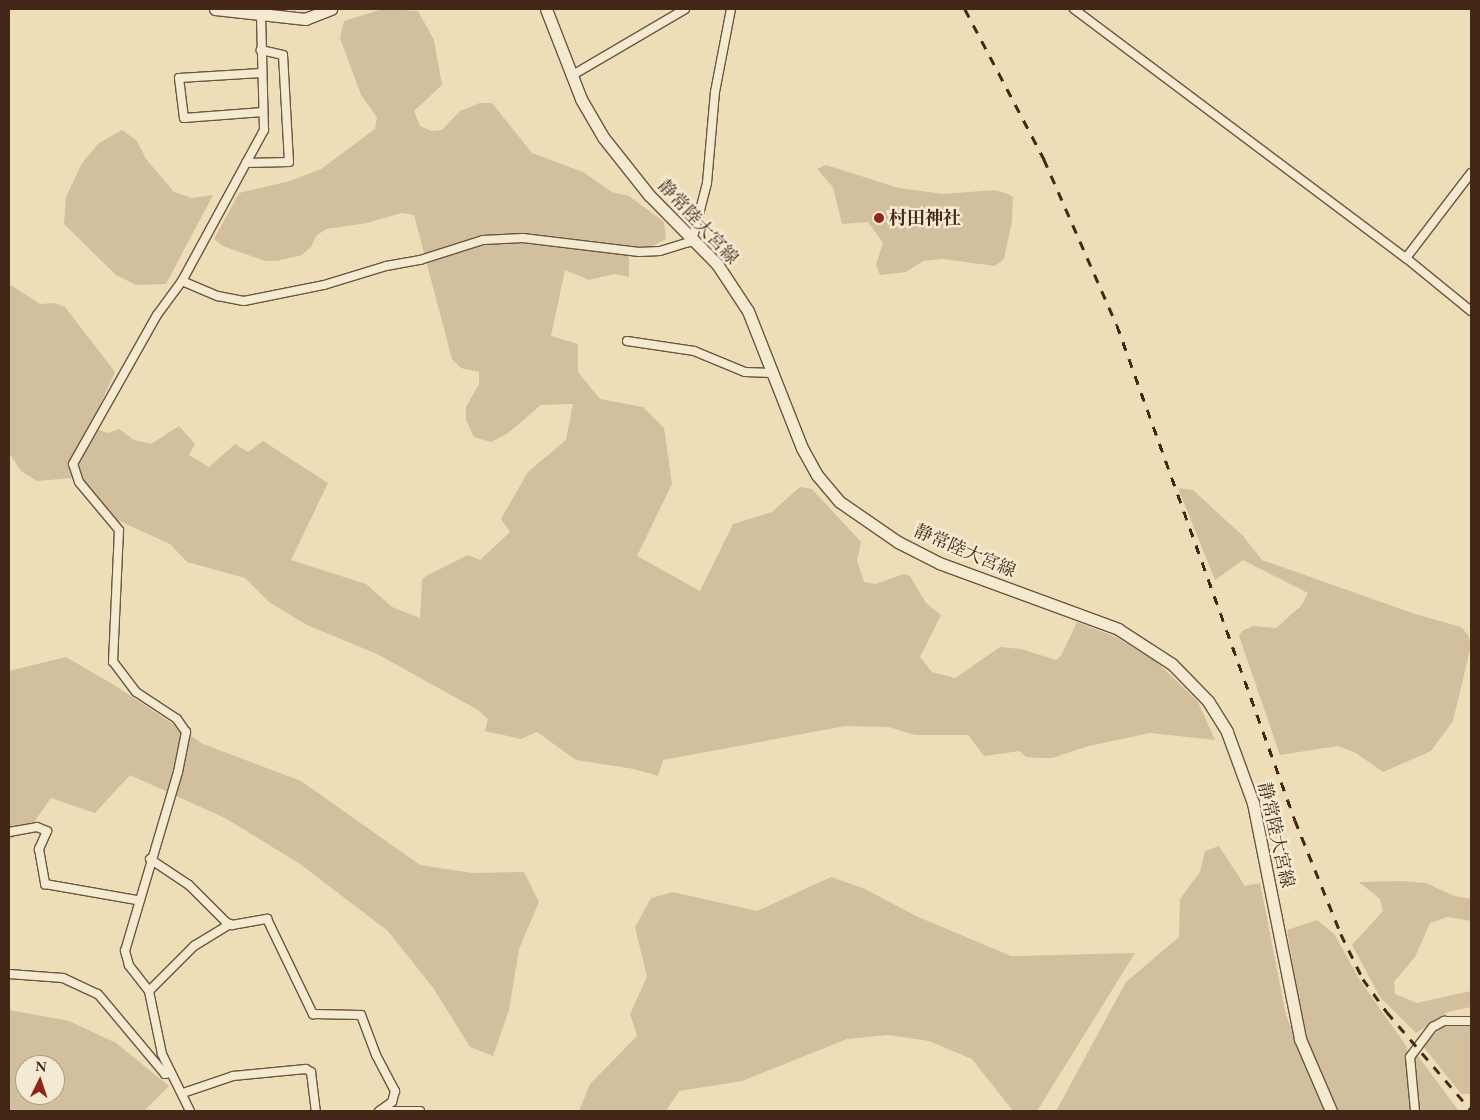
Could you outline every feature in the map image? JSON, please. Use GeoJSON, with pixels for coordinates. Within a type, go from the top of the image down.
{"type":"FeatureCollection","features":[{"type":"Feature","properties":{"kind":"main road"},"geometry":{"type":"LineString","coordinates":[[215,9],[261,16],[305,19],[331,9]]}},
{"type":"Feature","properties":{"kind":"main road","name":"静常陸大宮線"},"geometry":{"type":"LineString","coordinates":[[546,9],[581,99],[624,166],[692,241],[717,264],[748,311],[802,448],[817,475],[840,502],[866,522],[939,563],[1118,629],[1172,664],[1208,701],[1227,732],[1253,803],[1300,1039],[1331,1111]]}},
{"type":"Feature","properties":{"kind":"street"},"geometry":{"type":"LineString","coordinates":[[571,76],[685,9]]}},
{"type":"Feature","properties":{"kind":"street"},"geometry":{"type":"LineString","coordinates":[[182,281],[218,296],[244,301],[324,285],[386,266],[420,260],[483,240],[523,238],[639,252],[660,251],[692,241],[707,183],[716,92],[731,9]]}},
{"type":"Feature","properties":{"kind":"street"},"geometry":{"type":"LineString","coordinates":[[1074,9],[1406,258],[1471,311]]}},
{"type":"Feature","properties":{"kind":"street"},"geometry":{"type":"LineString","coordinates":[[190,1111],[183,1093],[162,1054],[148,991],[125,956],[137,900],[178,772],[186,732],[177,719],[136,692],[113,662],[118,530],[79,482],[74,474],[73,464],[157,315],[182,281],[264,130],[261,16]]}},
{"type":"Feature","properties":{"kind":"street"},"geometry":{"type":"LineString","coordinates":[[246,163],[289,162],[283,55],[261,50]]}},
{"type":"Feature","properties":{"kind":"street"},"geometry":{"type":"LineString","coordinates":[[261,73],[179,78],[184,118],[263,112]]}},
{"type":"Feature","properties":{"kind":"street"},"geometry":{"type":"LineString","coordinates":[[1406,258],[1471,173]]}},
{"type":"Feature","properties":{"kind":"street"},"geometry":{"type":"LineString","coordinates":[[627,341],[694,351],[745,372],[772,373]]}},
{"type":"Feature","properties":{"kind":"street"},"geometry":{"type":"LineString","coordinates":[[9,832],[37,827],[47,831],[39,849],[45,884],[137,900]]}},
{"type":"Feature","properties":{"kind":"street"},"geometry":{"type":"LineString","coordinates":[[150,859],[189,885],[230,924]]}},
{"type":"Feature","properties":{"kind":"street"},"geometry":{"type":"LineString","coordinates":[[148,991],[194,946],[230,924],[266,919],[313,1014],[361,1015],[376,1055],[395,1091],[392,1102],[379,1111]]}},
{"type":"Feature","properties":{"kind":"street"},"geometry":{"type":"LineString","coordinates":[[9,974],[63,978],[98,994],[165,1074],[171,1073]]}},
{"type":"Feature","properties":{"kind":"street"},"geometry":{"type":"LineString","coordinates":[[1415,1111],[1410,1057],[1434,1026],[1444,1021],[1471,1021]]}},
{"type":"Feature","properties":{"kind":"street"},"geometry":{"type":"LineString","coordinates":[[183,1093],[233,1076],[306,1069],[310,1072],[316,1111]]}},
{"type":"Feature","properties":{"kind":"street"},"geometry":{"type":"LineString","coordinates":[[389,1111],[420,1111]]}},
{"type":"Feature","properties":{"kind":"shaded area"},"geometry":{"type":"Polygon","coordinates":[[[383,9],[418,11],[434,40],[442,85],[414,111],[420,126],[431,131],[442,130],[460,111],[480,103],[492,103],[532,153],[583,172],[612,192],[629,196],[664,222],[666,239],[649,248],[629,248],[629,277],[614,274],[589,280],[565,270],[551,336],[578,344],[578,372],[600,399],[643,407],[664,428],[672,484],[637,556],[700,591],[733,524],[772,512],[800,487],[812,489],[861,542],[857,560],[864,582],[876,584],[904,574],[910,576],[926,603],[941,615],[920,657],[932,672],[955,678],[1000,647],[1021,649],[1056,660],[1061,656],[1077,622],[1116,637],[1157,662],[1198,702],[1215,740],[1150,733],[1089,746],[1052,758],[1026,757],[1020,751],[984,756],[968,735],[915,735],[889,727],[845,726],[663,760],[658,776],[634,769],[576,760],[537,732],[521,739],[485,731],[488,719],[478,710],[377,654],[307,625],[269,602],[245,578],[187,562],[170,544],[106,515],[72,478],[37,481],[21,471],[9,453],[9,284],[40,304],[54,303],[65,307],[115,372],[94,418],[96,429],[108,433],[119,429],[134,440],[151,444],[179,426],[195,444],[189,455],[209,467],[235,444],[248,452],[263,441],[328,483],[291,560],[366,584],[392,607],[420,618],[422,580],[426,576],[468,555],[480,560],[510,532],[501,519],[528,472],[566,440],[573,404],[541,405],[508,433],[491,442],[474,437],[466,420],[466,407],[479,384],[479,372],[461,368],[452,359],[414,215],[402,213],[367,223],[326,229],[316,236],[311,247],[302,255],[277,261],[265,261],[223,246],[214,239],[239,193],[290,181],[321,169],[375,129],[377,117],[361,95],[340,38],[344,21],[383,9]]]}},
{"type":"Feature","properties":{"kind":"shaded area"},"geometry":{"type":"Polygon","coordinates":[[[122,130],[137,141],[146,159],[174,192],[192,198],[213,195],[166,284],[136,285],[116,275],[64,224],[66,197],[82,163],[99,143],[122,130]]]}},
{"type":"Feature","properties":{"kind":"shaded area"},"geometry":{"type":"Polygon","coordinates":[[[826,165],[899,188],[943,194],[995,190],[1008,194],[1013,197],[1012,221],[1004,259],[995,266],[943,259],[923,261],[906,272],[880,275],[876,265],[883,243],[868,222],[842,224],[833,187],[817,169],[826,165]]]}},
{"type":"Feature","properties":{"kind":"shaded area"},"geometry":{"type":"Polygon","coordinates":[[[1178,488],[1193,490],[1243,536],[1262,560],[1415,614],[1461,627],[1468,635],[1471,645],[1453,721],[1431,751],[1383,772],[1356,753],[1338,746],[1280,755],[1239,636],[1242,631],[1253,626],[1276,628],[1301,606],[1308,593],[1243,560],[1215,580],[1178,488]]]}},
{"type":"Feature","properties":{"kind":"shaded area"},"geometry":{"type":"Polygon","coordinates":[[[66,657],[114,685],[203,744],[301,781],[420,865],[472,873],[524,872],[539,902],[519,949],[509,1010],[493,1056],[470,1047],[434,989],[388,931],[300,864],[227,819],[130,775],[95,813],[51,798],[29,829],[9,840],[9,671],[66,657]]]}},
{"type":"Feature","properties":{"kind":"shaded area"},"geometry":{"type":"Polygon","coordinates":[[[1219,846],[1245,886],[1260,883],[1286,1015],[1324,1111],[1056,1111],[1126,982],[1179,937],[1180,899],[1200,872],[1205,851],[1219,846]]]}},
{"type":"Feature","properties":{"kind":"shaded area"},"geometry":{"type":"Polygon","coordinates":[[[831,877],[865,889],[916,916],[1011,956],[1135,953],[1037,1111],[1013,1111],[972,1059],[929,1041],[888,1035],[847,1039],[742,1081],[679,1091],[666,1111],[579,1111],[590,1084],[637,1036],[630,1014],[647,977],[635,927],[651,898],[673,892],[757,911],[831,877]]]}},
{"type":"Feature","properties":{"kind":"shaded area"},"geometry":{"type":"Polygon","coordinates":[[[1402,881],[1426,883],[1454,896],[1471,899],[1471,921],[1448,917],[1430,923],[1415,957],[1394,982],[1395,994],[1417,1003],[1471,991],[1471,1007],[1448,1012],[1416,1033],[1380,997],[1352,945],[1383,911],[1380,899],[1359,882],[1402,881]]]}},
{"type":"Feature","properties":{"kind":"shaded area"},"geometry":{"type":"Polygon","coordinates":[[[1317,920],[1335,935],[1359,979],[1407,1047],[1411,1111],[1336,1111],[1304,1035],[1287,930],[1317,920]]]}},
{"type":"Feature","properties":{"kind":"shaded area"},"geometry":{"type":"Polygon","coordinates":[[[9,1010],[69,1021],[116,1043],[169,1086],[144,1111],[9,1111],[9,1010]]]}},
{"type":"Feature","properties":{"kind":"shaded area"},"geometry":{"type":"Polygon","coordinates":[[[1442,1026],[1471,1026],[1471,1094],[1461,1094],[1423,1046],[1442,1026]]]}},
{"type":"Feature","properties":{"kind":"shaded area"},"geometry":{"type":"Polygon","coordinates":[[[1415,1052],[1441,1087],[1459,1111],[1417,1111],[1415,1052]]]}},
{"type":"Feature","properties":{"kind":"railway"},"geometry":{"type":"LineString","coordinates":[[965,9],[1044,159],[1117,325],[1295,820],[1341,934],[1363,979],[1387,1012],[1471,1110]]}},
{"type":"Feature","properties":{"kind":"place","name":"村田神社"},"geometry":{"type":"Point","coordinates":[879,218]}}]}
